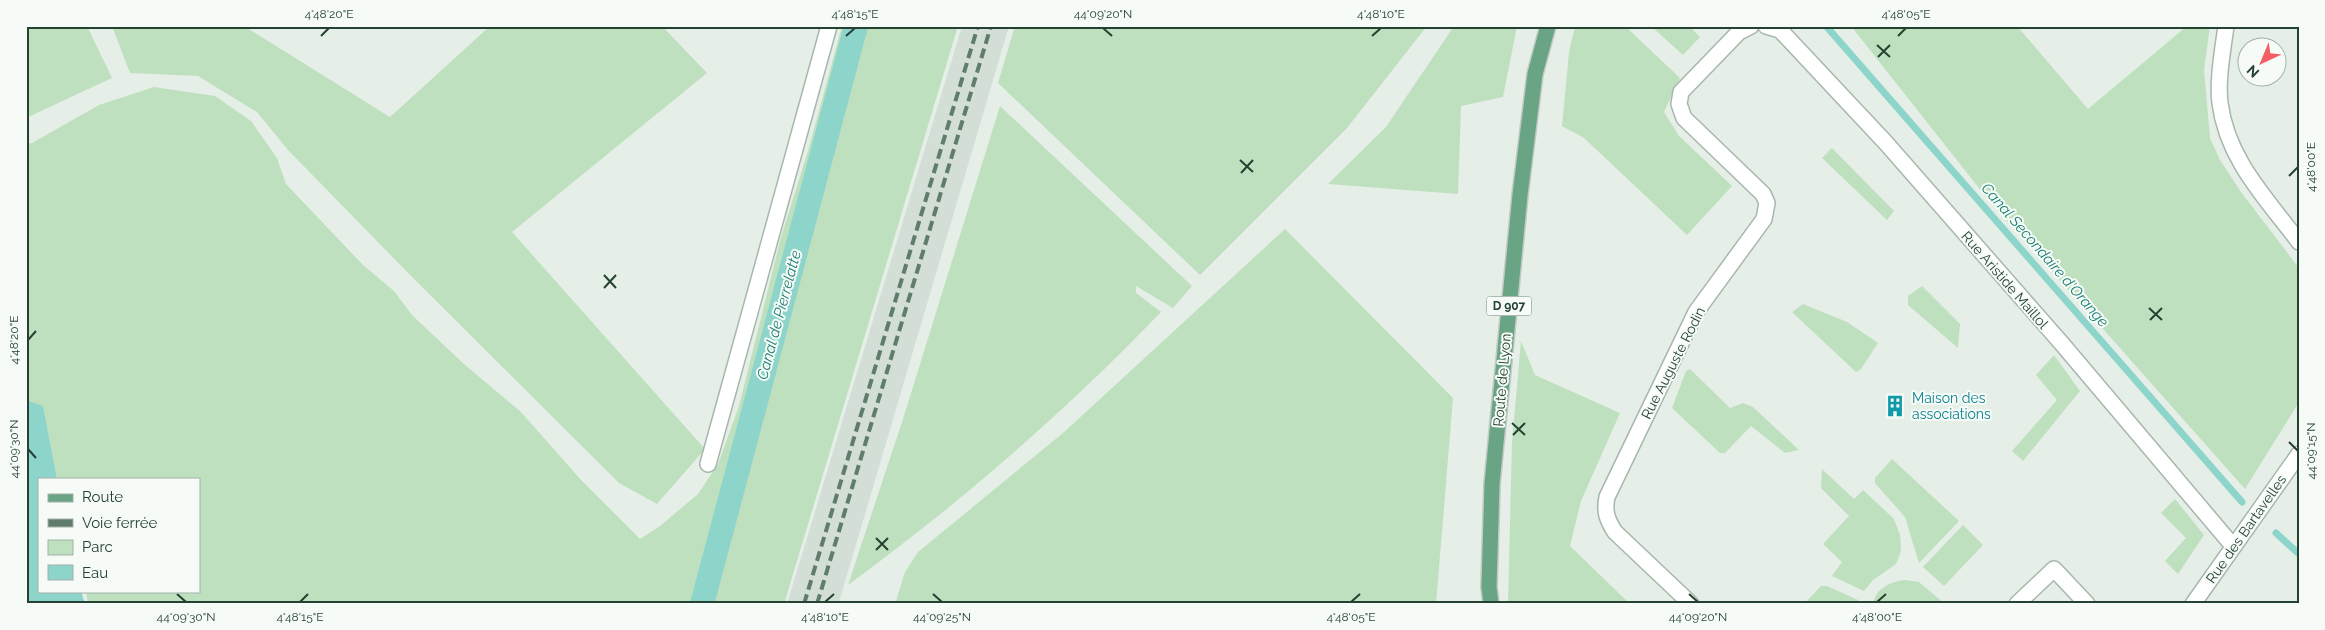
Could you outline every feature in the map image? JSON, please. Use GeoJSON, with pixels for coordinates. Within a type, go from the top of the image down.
{"type":"FeatureCollection","features":[{"type":"Feature","properties":{"kind":"main road","name":"Route de Lyon"},"geometry":{"type":"LineString","coordinates":[[1491,604],[1489,587],[1492,484],[1520,195],[1535,74],[1548,26]]}},
{"type":"Feature","properties":{"kind":"main road","name":"Route de Lyon"},"geometry":{"type":"LineString","coordinates":[[1484,604],[1489,587]]}},
{"type":"Feature","properties":{"kind":"street"},"geometry":{"type":"LineString","coordinates":[[708,464],[829,26]]}},
{"type":"Feature","properties":{"kind":"street","name":"Rue Auguste Rodin"},"geometry":{"type":"LineString","coordinates":[[1691,604],[1615,532],[1608,522],[1605,509],[1606,497],[1696,312],[1764,220],[1767,203],[1763,194],[1684,118],[1679,104],[1681,92],[1738,32],[1752,26]]}},
{"type":"Feature","properties":{"kind":"street","name":"Rue Aristide Maillol"},"geometry":{"type":"LineString","coordinates":[[1766,26],[1780,30],[1886,143],[2063,345],[2233,546]]}},
{"type":"Feature","properties":{"kind":"street"},"geometry":{"type":"LineString","coordinates":[[2226,26],[2220,102],[2229,142],[2247,174],[2299,242]]}},
{"type":"Feature","properties":{"kind":"street","name":"Rue des Bartavelles"},"geometry":{"type":"LineString","coordinates":[[2193,604],[2299,454]]}},
{"type":"Feature","properties":{"kind":"street"},"geometry":{"type":"LineString","coordinates":[[2017,604],[2054,569],[2087,604]]}},
{"type":"Feature","properties":{"kind":"shaded area"},"geometry":{"type":"Polygon","coordinates":[[[962,26],[1009,26],[839,604],[787,604],[962,26]]]}},
{"type":"Feature","properties":{"kind":"green space"},"geometry":{"type":"Polygon","coordinates":[[[26,26],[87,26],[112,78],[26,118],[26,26]]]}},
{"type":"Feature","properties":{"kind":"green space"},"geometry":{"type":"Polygon","coordinates":[[[112,26],[244,26],[390,117],[490,26],[662,26],[707,73],[512,232],[705,449],[657,504],[619,483],[411,276],[288,150],[257,112],[198,76],[130,73],[112,26]]]}},
{"type":"Feature","properties":{"kind":"green space"},"geometry":{"type":"Polygon","coordinates":[[[842,26],[958,26],[784,604],[88,604],[86,592],[200,592],[200,478],[57,478],[43,407],[26,400],[26,144],[32,143],[99,105],[154,87],[215,96],[251,121],[277,158],[286,184],[363,265],[394,291],[412,315],[464,364],[521,412],[582,481],[640,539],[660,526],[698,494],[718,464],[739,406],[781,237],[808,151],[842,26]]]}},
{"type":"Feature","properties":{"kind":"green space"},"geometry":{"type":"Polygon","coordinates":[[[1015,26],[1427,26],[1347,128],[1200,275],[998,83],[1015,26]]]}},
{"type":"Feature","properties":{"kind":"green space"},"geometry":{"type":"Polygon","coordinates":[[[1454,26],[1517,26],[1503,97],[1461,106],[1458,194],[1328,184],[1386,127],[1454,26]]]}},
{"type":"Feature","properties":{"kind":"green space"},"geometry":{"type":"Polygon","coordinates":[[[1575,26],[1625,26],[1680,78],[1664,112],[1679,136],[1732,186],[1687,235],[1584,138],[1562,126],[1569,52],[1575,26]]]}},
{"type":"Feature","properties":{"kind":"green space"},"geometry":{"type":"Polygon","coordinates":[[[1651,26],[1689,26],[1700,37],[1683,55],[1651,26]]]}},
{"type":"Feature","properties":{"kind":"green space"},"geometry":{"type":"Polygon","coordinates":[[[1851,26],[2017,26],[2088,109],[2187,26],[2210,26],[2204,70],[2210,138],[2220,160],[2241,192],[2299,268],[2299,402],[2245,489],[1986,197],[1851,26]]]}},
{"type":"Feature","properties":{"kind":"green space"},"geometry":{"type":"Polygon","coordinates":[[[1000,106],[1192,286],[1173,308],[1136,286],[1136,293],[1161,312],[1049,421],[931,522],[848,585],[903,419],[1000,106]]]}},
{"type":"Feature","properties":{"kind":"green space"},"geometry":{"type":"Polygon","coordinates":[[[1832,148],[1894,211],[1887,220],[1822,158],[1832,148]]]}},
{"type":"Feature","properties":{"kind":"green space"},"geometry":{"type":"Polygon","coordinates":[[[1285,229],[1453,398],[1436,604],[895,604],[905,572],[918,552],[1063,433],[1285,229]]]}},
{"type":"Feature","properties":{"kind":"green space"},"geometry":{"type":"Polygon","coordinates":[[[1922,286],[1960,324],[1958,348],[1908,305],[1908,296],[1922,286]]]}},
{"type":"Feature","properties":{"kind":"green space"},"geometry":{"type":"Polygon","coordinates":[[[1803,304],[1847,322],[1878,343],[1861,369],[1856,372],[1792,312],[1803,304]]]}},
{"type":"Feature","properties":{"kind":"green space"},"geometry":{"type":"Polygon","coordinates":[[[1521,341],[1535,375],[1620,413],[1581,501],[1570,546],[1630,604],[1508,604],[1512,442],[1521,341]]]}},
{"type":"Feature","properties":{"kind":"green space"},"geometry":{"type":"Polygon","coordinates":[[[2054,355],[2080,391],[2023,461],[2012,451],[2057,400],[2036,375],[2054,355]]]}},
{"type":"Feature","properties":{"kind":"green space"},"geometry":{"type":"Polygon","coordinates":[[[1690,369],[1730,408],[1743,403],[1753,407],[1799,450],[1785,453],[1751,426],[1725,453],[1720,453],[1672,408],[1686,371],[1690,369]]]}},
{"type":"Feature","properties":{"kind":"green space"},"geometry":{"type":"Polygon","coordinates":[[[1892,459],[1959,521],[1919,563],[1905,517],[1875,483],[1875,478],[1892,459]]]}},
{"type":"Feature","properties":{"kind":"green space"},"geometry":{"type":"Polygon","coordinates":[[[1822,469],[1854,499],[1863,490],[1894,519],[1900,535],[1901,551],[1896,564],[1873,580],[1864,591],[1832,576],[1842,562],[1823,544],[1849,516],[1821,488],[1822,469]]]}},
{"type":"Feature","properties":{"kind":"green space"},"geometry":{"type":"Polygon","coordinates":[[[2175,499],[2204,535],[2178,574],[2165,561],[2186,538],[2161,513],[2175,499]]]}},
{"type":"Feature","properties":{"kind":"green space"},"geometry":{"type":"Polygon","coordinates":[[[1963,525],[1983,545],[1944,586],[1923,567],[1963,525]]]}},
{"type":"Feature","properties":{"kind":"green space"},"geometry":{"type":"Polygon","coordinates":[[[1905,580],[1919,582],[1945,604],[1873,604],[1874,598],[1885,586],[1905,580]]]}},
{"type":"Feature","properties":{"kind":"green space"},"geometry":{"type":"Polygon","coordinates":[[[1821,586],[1827,586],[1858,600],[1861,604],[1804,604],[1821,586]]]}},
{"type":"Feature","properties":{"kind":"water"},"geometry":{"type":"Polygon","coordinates":[[[26,400],[43,406],[57,478],[38,478],[38,592],[81,592],[85,604],[26,604],[26,400]]]}},
{"type":"Feature","properties":{"kind":"waterway","name":"Canal de Pierrelatte"},"geometry":{"type":"LineString","coordinates":[[702,604],[856,26]]}},
{"type":"Feature","properties":{"kind":"waterway","name":"Canal Secondaire d'Orange"},"geometry":{"type":"LineString","coordinates":[[1826,26],[2242,502]]}},
{"type":"Feature","properties":{"kind":"waterway","name":"Canal Secondaire d'Orange"},"geometry":{"type":"LineString","coordinates":[[2276,533],[2299,554]]}},
{"type":"Feature","properties":{"kind":"railway"},"geometry":{"type":"LineString","coordinates":[[804,604],[978,26]]}},
{"type":"Feature","properties":{"kind":"railway"},"geometry":{"type":"LineString","coordinates":[[817,604],[991,26]]}},
{"type":"Feature","properties":{"kind":"place","name":"Maison des associations"},"geometry":{"type":"Point","coordinates":[1895,406]}}]}
